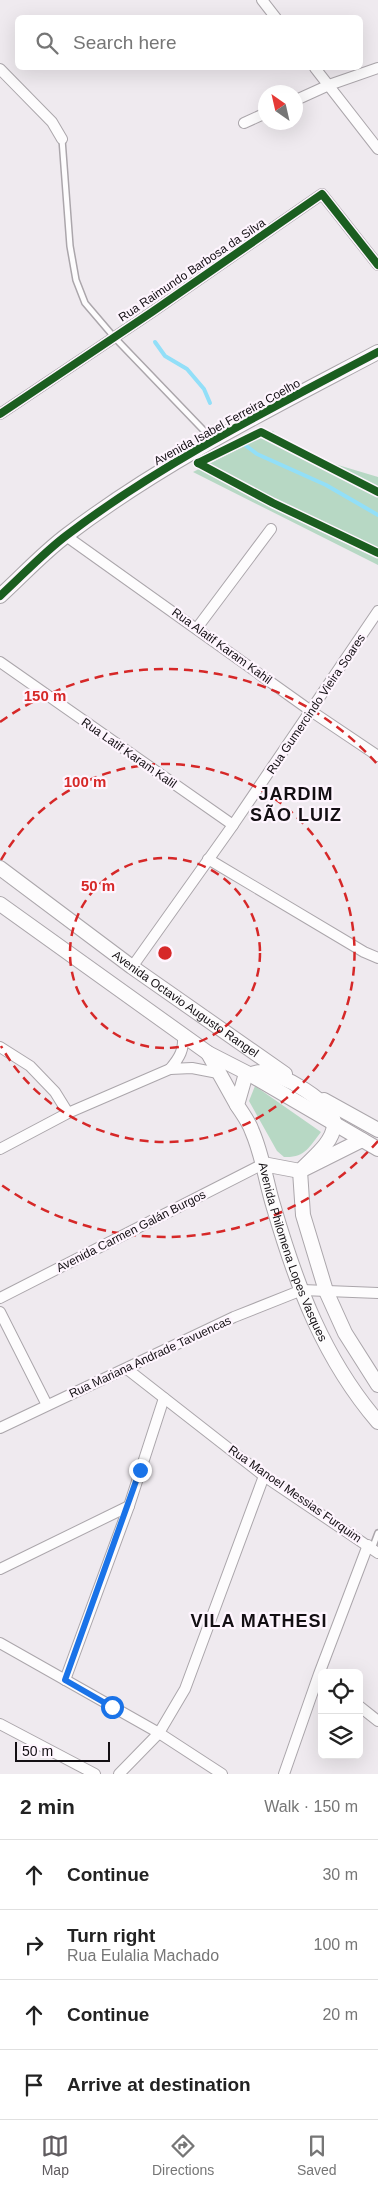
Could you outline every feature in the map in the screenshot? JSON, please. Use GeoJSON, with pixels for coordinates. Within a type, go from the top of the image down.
{"type":"FeatureCollection","features":[{"type":"Feature","properties":{"kind":"street"},"geometry":{"type":"LineString","coordinates":[[262,0],[274,15]]}},
{"type":"Feature","properties":{"kind":"street"},"geometry":{"type":"LineString","coordinates":[[303,97],[329,85],[378,68]]}},
{"type":"Feature","properties":{"kind":"street"},"geometry":{"type":"LineString","coordinates":[[0,69],[52,122],[62,139]]}},
{"type":"Feature","properties":{"kind":"street"},"geometry":{"type":"LineString","coordinates":[[317,70],[378,149]]}},
{"type":"Feature","properties":{"kind":"street"},"geometry":{"type":"LineString","coordinates":[[244,123],[258,117]]}},
{"type":"Feature","properties":{"kind":"street","name":"Rua Raimundo Barbosa da Silva"},"geometry":{"type":"LineString","coordinates":[[0,414],[152,312],[322,194],[378,265]]}},
{"type":"Feature","properties":{"kind":"street","name":"Avenida Isabel Ferreira Coelho"},"geometry":{"type":"LineString","coordinates":[[0,596],[66,536],[138,485],[212,440],[378,352]]}},
{"type":"Feature","properties":{"kind":"street"},"geometry":{"type":"LineString","coordinates":[[197,628],[271,529]]}},
{"type":"Feature","properties":{"kind":"street","name":"Rua Alatif Karam Kahil"},"geometry":{"type":"LineString","coordinates":[[66,536],[311,711],[378,756]]}},
{"type":"Feature","properties":{"kind":"street","name":"Rua Gumercindo Vieira Soares"},"geometry":{"type":"LineString","coordinates":[[132,968],[233,826],[378,611]]}},
{"type":"Feature","properties":{"kind":"street","name":"Rua Latif Karam Kalil"},"geometry":{"type":"LineString","coordinates":[[0,662],[233,826]]}},
{"type":"Feature","properties":{"kind":"street"},"geometry":{"type":"LineString","coordinates":[[208,859],[364,952],[378,958]]}},
{"type":"Feature","properties":{"kind":"street","name":"Avenida Octavio Augusto Rangel"},"geometry":{"type":"LineString","coordinates":[[0,868],[132,968],[305,1088],[378,1130]]}},
{"type":"Feature","properties":{"kind":"street","name":"Avenida Octavio Augusto Rangel"},"geometry":{"type":"LineString","coordinates":[[0,904],[208,1053],[251,1075],[378,1149]]}},
{"type":"Feature","properties":{"kind":"street"},"geometry":{"type":"LineString","coordinates":[[170,1069],[180,1057],[184,1047],[183,1034]]}},
{"type":"Feature","properties":{"kind":"street"},"geometry":{"type":"LineString","coordinates":[[0,1047],[30,1066],[55,1092],[68,1113]]}},
{"type":"Feature","properties":{"kind":"street","name":"Avenida Philomena Lopes Vasques"},"geometry":{"type":"LineString","coordinates":[[208,1053],[252,1131],[263,1164],[274,1208],[308,1310],[333,1362],[378,1422]]}},
{"type":"Feature","properties":{"kind":"street"},"geometry":{"type":"LineString","coordinates":[[0,1149],[68,1113],[170,1069],[192,1068],[218,1072]]}},
{"type":"Feature","properties":{"kind":"street"},"geometry":{"type":"LineString","coordinates":[[237,1105],[245,1077],[260,1072],[269,1073],[305,1088],[332,1113],[335,1124],[328,1142],[300,1171]]}},
{"type":"Feature","properties":{"kind":"street"},"geometry":{"type":"LineString","coordinates":[[263,1164],[300,1171],[362,1140]]}},
{"type":"Feature","properties":{"kind":"street","name":"Avenida Carmen Galán Burgos"},"geometry":{"type":"LineString","coordinates":[[0,1298],[263,1164]]}},
{"type":"Feature","properties":{"kind":"street","name":"Avenida Philomena Lopes Vasques"},"geometry":{"type":"LineString","coordinates":[[300,1171],[303,1215],[326,1291],[345,1333],[378,1385]]}},
{"type":"Feature","properties":{"kind":"street"},"geometry":{"type":"LineString","coordinates":[[302,1290],[378,1292]]}},
{"type":"Feature","properties":{"kind":"street","name":"Rua Mariana Andrade Tavuencas"},"geometry":{"type":"LineString","coordinates":[[0,1428],[234,1317],[302,1290]]}},
{"type":"Feature","properties":{"kind":"street"},"geometry":{"type":"LineString","coordinates":[[0,1312],[47,1405]]}},
{"type":"Feature","properties":{"kind":"street","name":"Rua Manoel Messias Furquim"},"geometry":{"type":"LineString","coordinates":[[127,1368],[264,1476],[373,1549]]}},
{"type":"Feature","properties":{"kind":"street"},"geometry":{"type":"LineString","coordinates":[[65,1680],[129,1506],[164,1398]]}},
{"type":"Feature","properties":{"kind":"street"},"geometry":{"type":"LineString","coordinates":[[119,1774],[159,1733],[185,1689],[264,1476]]}},
{"type":"Feature","properties":{"kind":"street"},"geometry":{"type":"LineString","coordinates":[[0,1569],[129,1506]]}},
{"type":"Feature","properties":{"kind":"street"},"geometry":{"type":"LineString","coordinates":[[323,1669],[373,1549]]}},
{"type":"Feature","properties":{"kind":"street"},"geometry":{"type":"LineString","coordinates":[[0,1643],[159,1733],[222,1774]]}},
{"type":"Feature","properties":{"kind":"street"},"geometry":{"type":"LineString","coordinates":[[284,1774],[318,1681]]}},
{"type":"Feature","properties":{"kind":"street"},"geometry":{"type":"LineString","coordinates":[[363,1709],[378,1721]]}},
{"type":"Feature","properties":{"kind":"street"},"geometry":{"type":"LineString","coordinates":[[0,1724],[94,1774]]}},
{"type":"Feature","properties":{"kind":"lane"},"geometry":{"type":"LineString","coordinates":[[62,139],[67,185],[70,246],[76,280],[85,303],[212,440]]}},
{"type":"Feature","properties":{"kind":"lane"},"geometry":{"type":"LineString","coordinates":[[373,1549],[378,1533]]}},
{"type":"Feature","properties":{"kind":"green space"},"geometry":{"type":"Polygon","coordinates":[[[273,431],[282,443],[318,459],[378,477],[378,565],[193,472],[273,431]]]}},
{"type":"Feature","properties":{"kind":"green space"},"geometry":{"type":"Polygon","coordinates":[[[255,1086],[321,1132],[310,1147],[297,1156],[291,1157],[284,1157],[277,1151],[249,1101],[255,1086]]]}},
{"type":"Feature","properties":{"kind":"waterway"},"geometry":{"type":"LineString","coordinates":[[155,342],[165,356],[187,369],[204,389],[210,403]]}},
{"type":"Feature","properties":{"kind":"waterway"},"geometry":{"type":"LineString","coordinates":[[241,442],[257,454],[326,485],[378,515]]}},
{"type":"Feature","properties":{"kind":"cycle path"},"geometry":{"type":"LineString","coordinates":[[0,414],[152,312],[322,194],[378,265]]}},
{"type":"Feature","properties":{"kind":"cycle path"},"geometry":{"type":"LineString","coordinates":[[0,596],[58,542],[141,483],[219,437],[378,352]]}},
{"type":"Feature","properties":{"kind":"cycle path"},"geometry":{"type":"LineString","coordinates":[[198,463],[261,432],[378,492]]}},
{"type":"Feature","properties":{"kind":"cycle path"},"geometry":{"type":"LineString","coordinates":[[198,463],[273,503],[378,553]]}},
{"type":"Feature","properties":{"kind":"district","name":"JARDIM SÃO LUIZ"},"geometry":{"type":"Point","coordinates":[296,804]}},
{"type":"Feature","properties":{"kind":"district","name":"VILA MATHESI"},"geometry":{"type":"Point","coordinates":[259,1621]}},
{"type":"Feature","properties":{"kind":"route"},"geometry":{"type":"LineString","coordinates":[[112,1707],[65,1680],[129,1506],[140,1470]]}}]}
